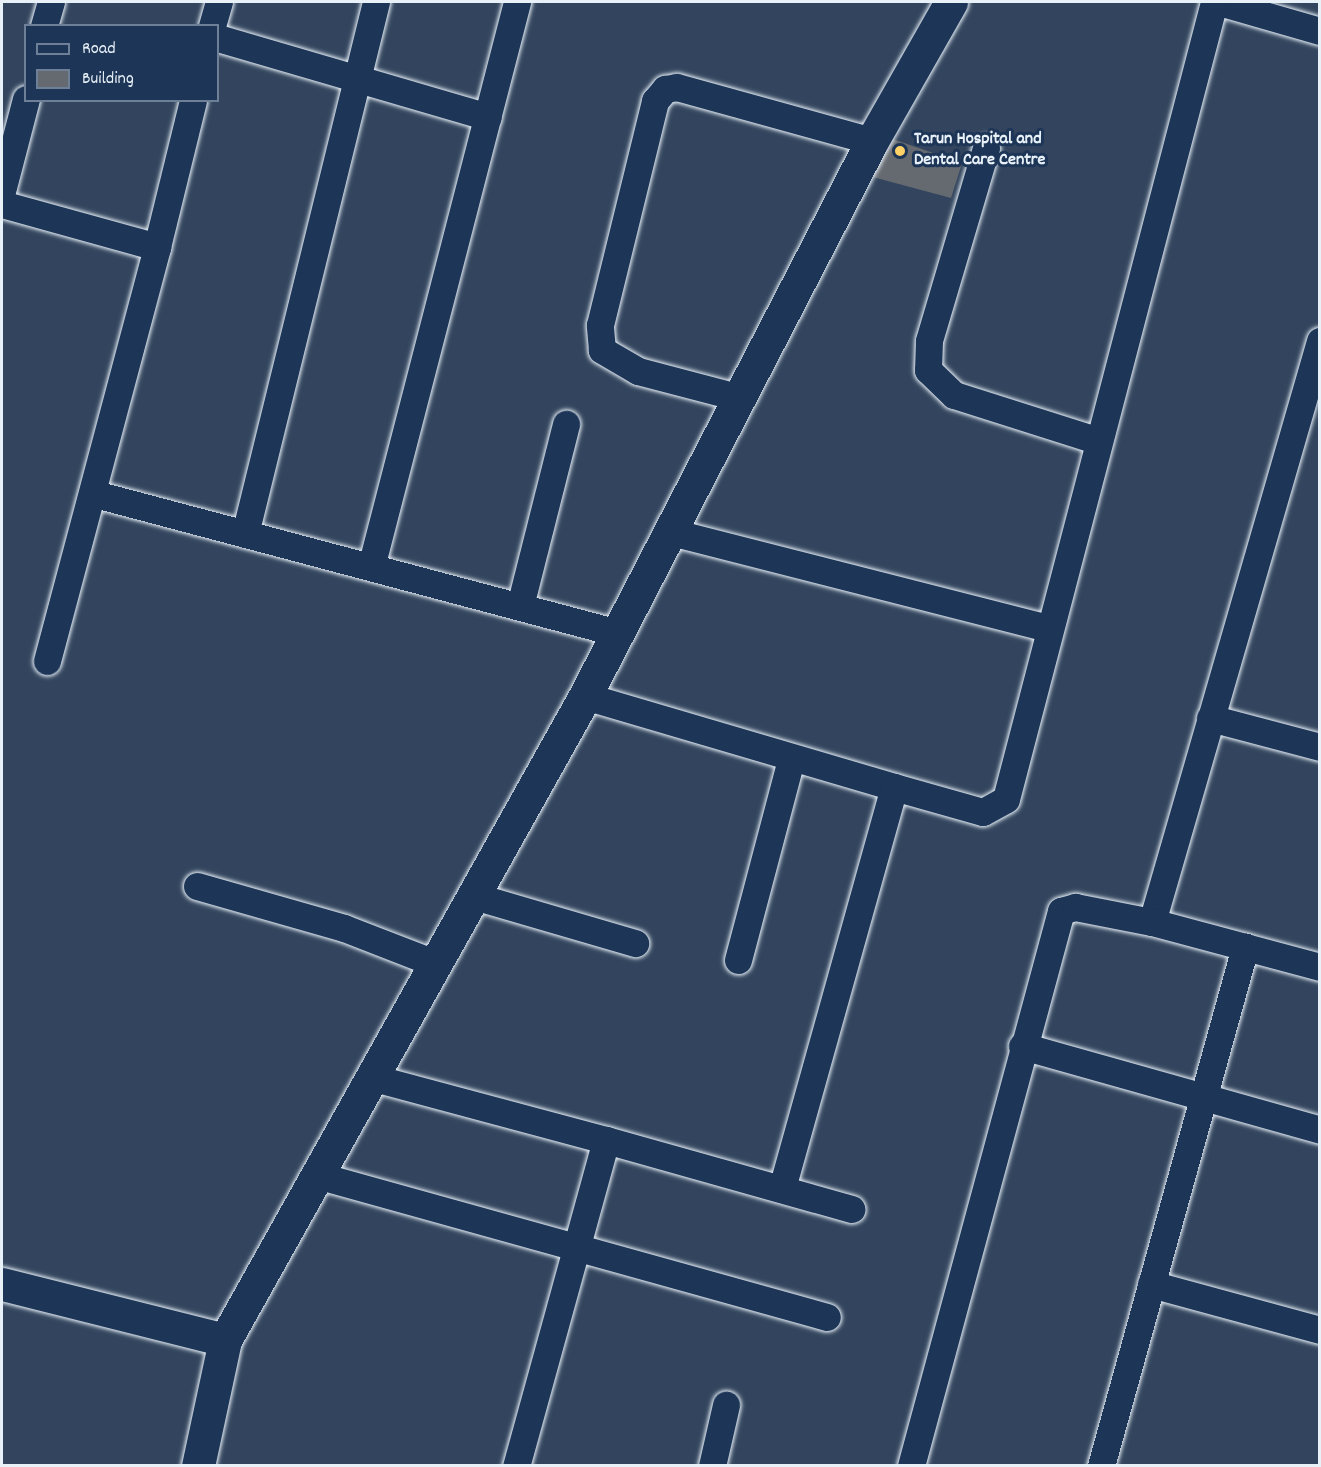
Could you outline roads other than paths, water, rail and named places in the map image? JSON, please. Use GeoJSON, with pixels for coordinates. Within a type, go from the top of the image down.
{"type":"FeatureCollection","features":[{"type":"Feature","properties":{"kind":"street"},"geometry":{"type":"LineString","coordinates":[[45,24],[51,2]]}},
{"type":"Feature","properties":{"kind":"street"},"geometry":{"type":"LineString","coordinates":[[213,24],[219,2]]}},
{"type":"Feature","properties":{"kind":"street"},"geometry":{"type":"LineString","coordinates":[[244,534],[354,78],[376,2]]}},
{"type":"Feature","properties":{"kind":"street"},"geometry":{"type":"LineString","coordinates":[[371,567],[517,2]]}},
{"type":"Feature","properties":{"kind":"street"},"geometry":{"type":"LineString","coordinates":[[585,696],[791,759],[983,812],[1006,798],[1096,440],[1217,2],[1320,31]]}},
{"type":"Feature","properties":{"kind":"street"},"geometry":{"type":"LineString","coordinates":[[198,1466],[225,1340],[320,1176],[585,696],[672,532],[944,3]]}},
{"type":"Feature","properties":{"kind":"street"},"geometry":{"type":"LineString","coordinates":[[219,38],[488,117]]}},
{"type":"Feature","properties":{"kind":"street"},"geometry":{"type":"LineString","coordinates":[[741,398],[638,371],[602,350],[600,325],[655,100],[665,89],[677,87],[872,141]]}},
{"type":"Feature","properties":{"kind":"street"},"geometry":{"type":"LineString","coordinates":[[2,191],[25,102]]}},
{"type":"Feature","properties":{"kind":"street"},"geometry":{"type":"LineString","coordinates":[[47,661],[95,494],[194,102]]}},
{"type":"Feature","properties":{"kind":"street"},"geometry":{"type":"LineString","coordinates":[[986,148],[929,341],[928,370],[954,395],[1096,440]]}},
{"type":"Feature","properties":{"kind":"street"},"geometry":{"type":"LineString","coordinates":[[2,204],[157,248]]}},
{"type":"Feature","properties":{"kind":"street"},"geometry":{"type":"LineString","coordinates":[[1152,922],[1320,341]]}},
{"type":"Feature","properties":{"kind":"street"},"geometry":{"type":"LineString","coordinates":[[520,606],[566,424]]}},
{"type":"Feature","properties":{"kind":"street"},"geometry":{"type":"LineString","coordinates":[[95,494],[618,633]]}},
{"type":"Feature","properties":{"kind":"street"},"geometry":{"type":"LineString","coordinates":[[672,532],[1048,628]]}},
{"type":"Feature","properties":{"kind":"street"},"geometry":{"type":"LineString","coordinates":[[1210,718],[1320,747]]}},
{"type":"Feature","properties":{"kind":"street"},"geometry":{"type":"LineString","coordinates":[[738,960],[791,759]]}},
{"type":"Feature","properties":{"kind":"street"},"geometry":{"type":"LineString","coordinates":[[782,1189],[894,787]]}},
{"type":"Feature","properties":{"kind":"street"},"geometry":{"type":"LineString","coordinates":[[197,886],[344,928],[437,964]]}},
{"type":"Feature","properties":{"kind":"street"},"geometry":{"type":"LineString","coordinates":[[474,896],[635,943]]}},
{"type":"Feature","properties":{"kind":"street"},"geometry":{"type":"LineString","coordinates":[[911,1466],[1022,1046],[1061,911],[1075,908],[1152,922],[1320,967]]}},
{"type":"Feature","properties":{"kind":"street"},"geometry":{"type":"LineString","coordinates":[[1101,1466],[1245,947]]}},
{"type":"Feature","properties":{"kind":"street"},"geometry":{"type":"LineString","coordinates":[[1022,1046],[1320,1130]]}},
{"type":"Feature","properties":{"kind":"street"},"geometry":{"type":"LineString","coordinates":[[374,1078],[851,1209]]}},
{"type":"Feature","properties":{"kind":"street"},"geometry":{"type":"LineString","coordinates":[[516,1466],[574,1248],[606,1140]]}},
{"type":"Feature","properties":{"kind":"street"},"geometry":{"type":"LineString","coordinates":[[320,1176],[827,1317]]}},
{"type":"Feature","properties":{"kind":"street"},"geometry":{"type":"LineString","coordinates":[[2,1284],[225,1340]]}},
{"type":"Feature","properties":{"kind":"street"},"geometry":{"type":"LineString","coordinates":[[1151,1284],[1320,1330]]}},
{"type":"Feature","properties":{"kind":"street"},"geometry":{"type":"LineString","coordinates":[[712,1466],[726,1405]]}},
{"type":"Feature","properties":{"kind":"place","name":"Tarun Hospital and Dental Care Centre"},"geometry":{"type":"Point","coordinates":[900,151]}}]}
